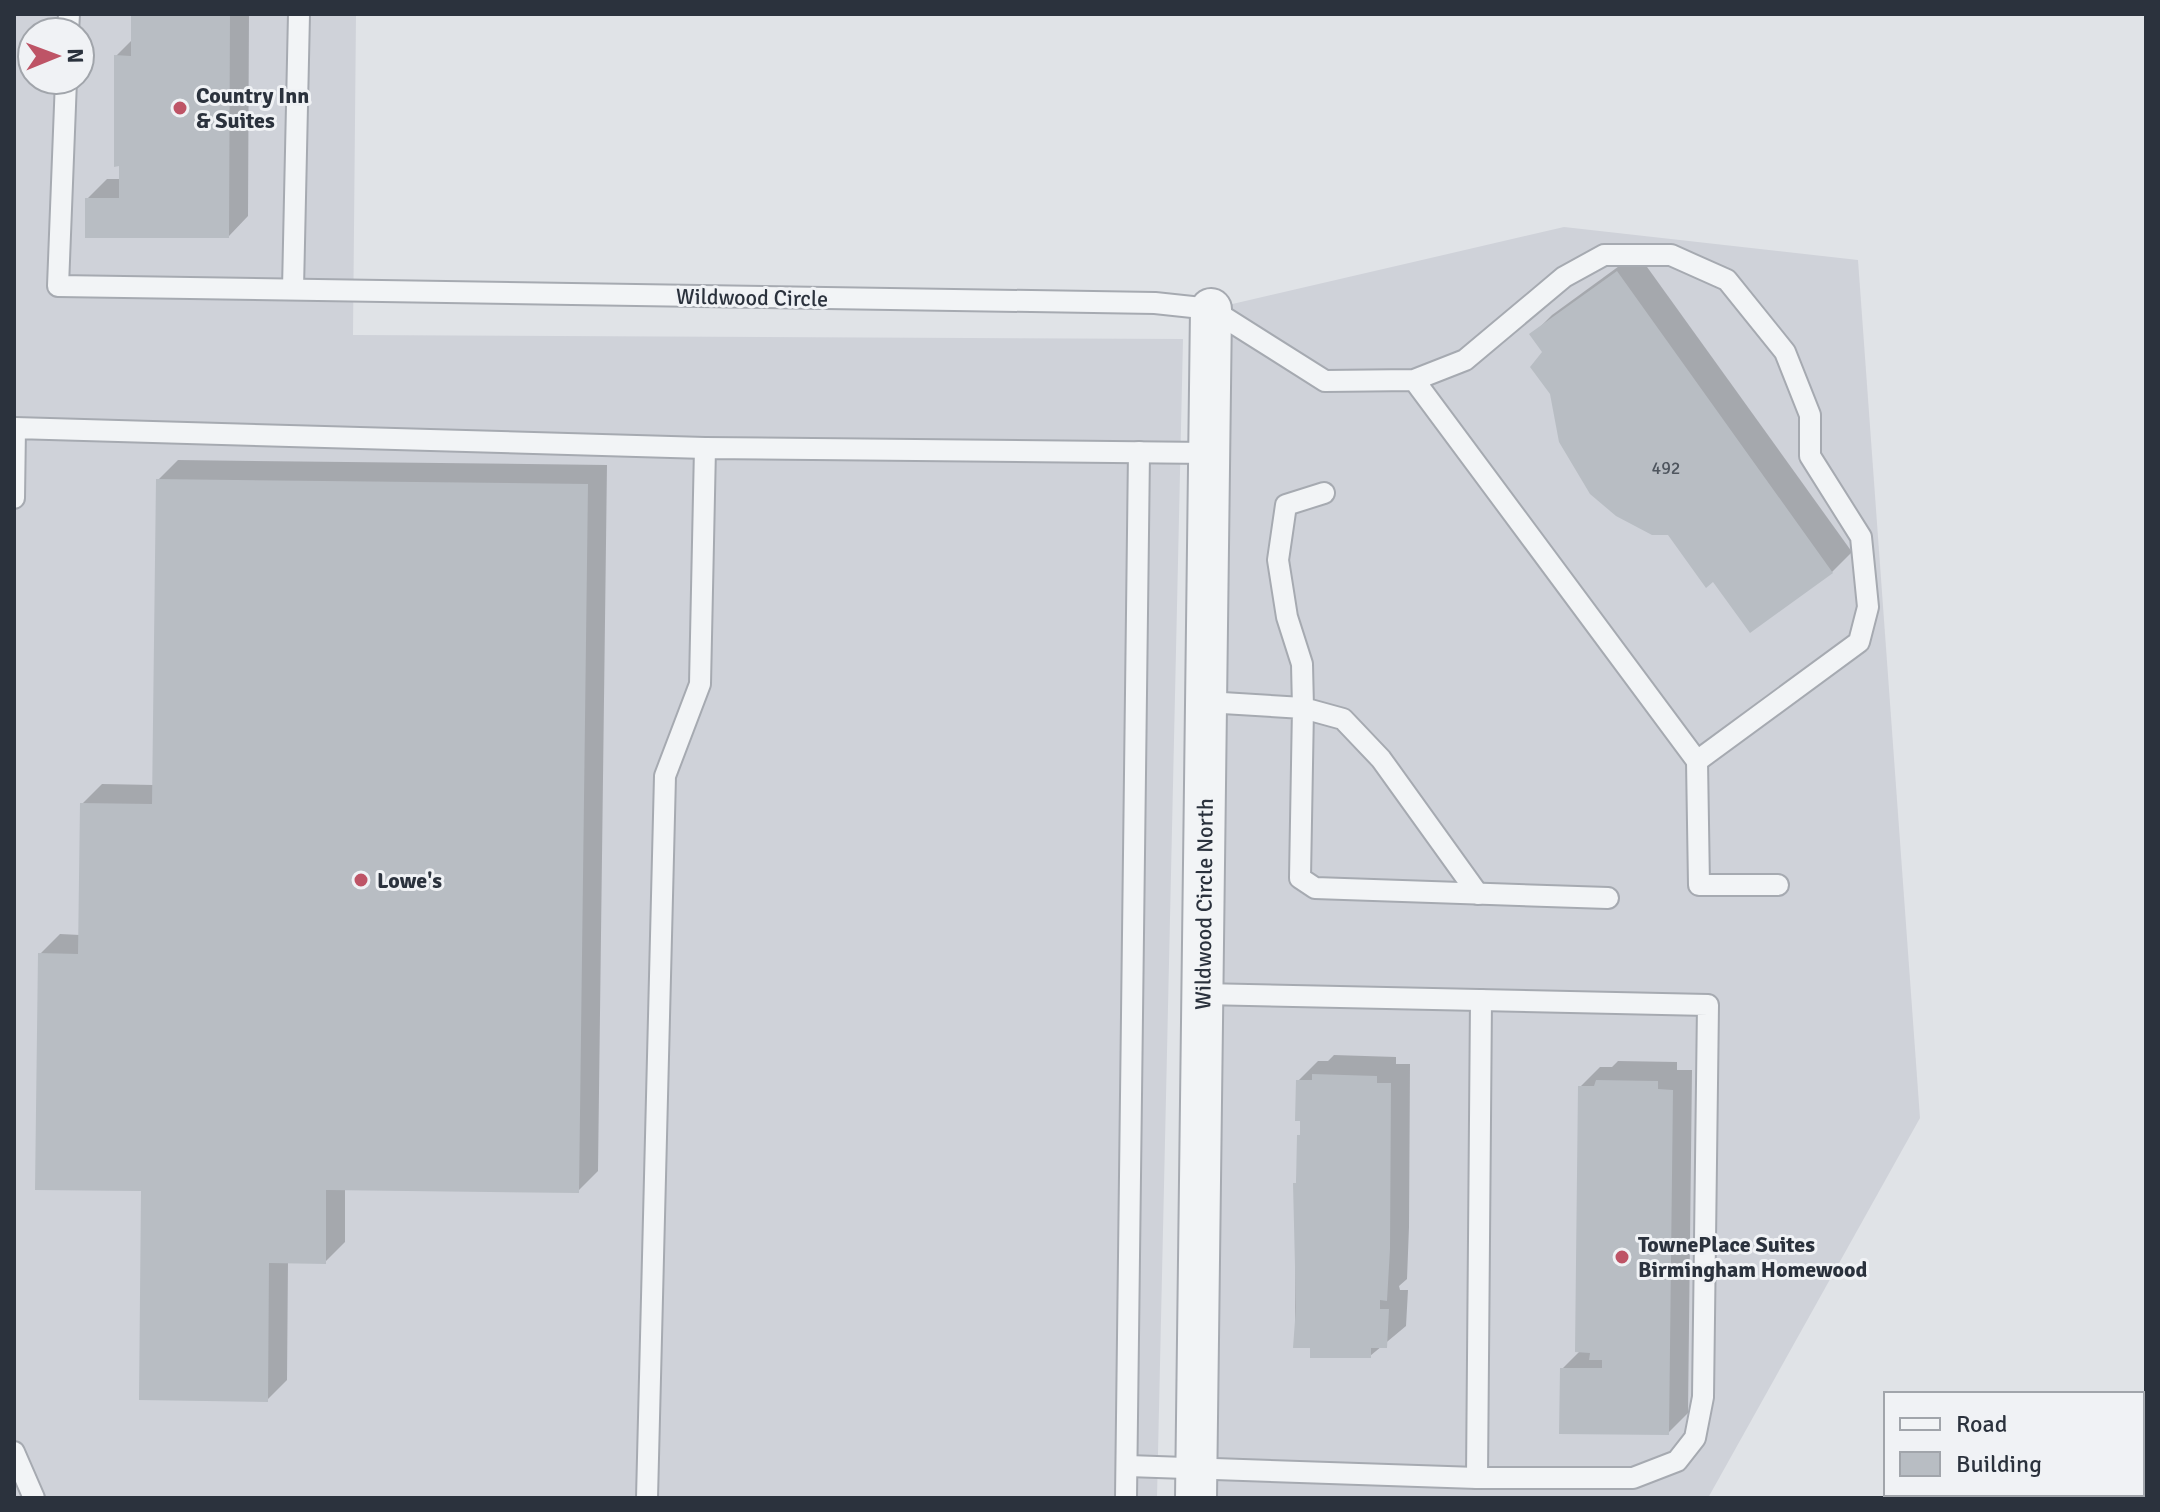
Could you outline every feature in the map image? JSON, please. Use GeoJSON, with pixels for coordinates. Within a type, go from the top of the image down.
{"type":"FeatureCollection","features":[{"type":"Feature","properties":{"kind":"street","name":"Wildwood Circle North"},"geometry":{"type":"LineString","coordinates":[[1197,1483],[1211,309]]}},
{"type":"Feature","properties":{"kind":"lane"},"geometry":{"type":"LineString","coordinates":[[293,289],[299,14]]}},
{"type":"Feature","properties":{"kind":"lane","name":"Wildwood Circle"},"geometry":{"type":"LineString","coordinates":[[65,96],[58,286],[1155,303],[1211,309]]}},
{"type":"Feature","properties":{"kind":"lane"},"geometry":{"type":"LineString","coordinates":[[1211,309],[1325,381],[1414,380],[1465,360],[1564,277],[1604,255],[1671,255],[1727,280],[1785,352],[1810,415],[1810,456],[1861,537],[1868,607],[1859,642],[1697,761]]}},
{"type":"Feature","properties":{"kind":"lane"},"geometry":{"type":"LineString","coordinates":[[1414,380],[1697,761],[1699,885],[1778,885]]}},
{"type":"Feature","properties":{"kind":"lane"},"geometry":{"type":"LineString","coordinates":[[14,498],[15,428],[705,448],[1209,453]]}},
{"type":"Feature","properties":{"kind":"lane"},"geometry":{"type":"LineString","coordinates":[[647,1498],[665,776],[700,684],[705,448]]}},
{"type":"Feature","properties":{"kind":"lane"},"geometry":{"type":"LineString","coordinates":[[1126,1498],[1139,452]]}},
{"type":"Feature","properties":{"kind":"lane"},"geometry":{"type":"LineString","coordinates":[[1324,493],[1286,505],[1278,560],[1287,617],[1302,664],[1300,878],[1315,888],[1608,898]]}},
{"type":"Feature","properties":{"kind":"lane"},"geometry":{"type":"LineString","coordinates":[[1206,702],[1303,708],[1343,719],[1381,759],[1478,894]]}},
{"type":"Feature","properties":{"kind":"lane"},"geometry":{"type":"LineString","coordinates":[[1128,1466],[1197,1483],[1633,1478],[1677,1461],[1695,1438],[1703,1397],[1708,1005],[1202,994]]}},
{"type":"Feature","properties":{"kind":"lane"},"geometry":{"type":"LineString","coordinates":[[1477,1478],[1481,1000]]}},
{"type":"Feature","properties":{"kind":"lane"},"geometry":{"type":"LineString","coordinates":[[14,1452],[34,1498]]}},
{"type":"Feature","properties":{"kind":"shaded area"},"geometry":{"type":"Polygon","coordinates":[[[14,14],[356,14],[353,335],[1183,339],[1157,1498],[14,1498],[14,14]]]}},
{"type":"Feature","properties":{"kind":"shaded area"},"geometry":{"type":"Polygon","coordinates":[[[1564,227],[1858,260],[1920,1118],[1708,1498],[1196,1498],[1211,309],[1564,227]]]}},
{"type":"Feature","properties":{"kind":"building"},"geometry":{"type":"Polygon","coordinates":[[[131,14],[230,14],[229,238],[85,238],[85,198],[119,198],[119,166],[114,167],[114,55],[131,56],[131,14]]]}},
{"type":"Feature","properties":{"kind":"building"},"geometry":{"type":"Polygon","coordinates":[[[1617,271],[1833,573],[1750,633],[1713,582],[1706,588],[1668,535],[1652,535],[1616,516],[1590,494],[1559,442],[1550,394],[1530,367],[1542,352],[1529,334],[1617,271]]]}},
{"type":"Feature","properties":{"kind":"building"},"geometry":{"type":"Polygon","coordinates":[[[156,479],[588,484],[579,1193],[326,1190],[326,1264],[269,1263],[268,1402],[139,1400],[141,1191],[35,1190],[38,953],[78,954],[80,803],[152,804],[156,479]]]}},
{"type":"Feature","properties":{"kind":"building"},"geometry":{"type":"Polygon","coordinates":[[[1312,1074],[1377,1076],[1377,1083],[1391,1083],[1390,1249],[1387,1301],[1380,1300],[1380,1309],[1389,1309],[1387,1348],[1371,1348],[1371,1358],[1310,1358],[1310,1348],[1293,1348],[1296,1307],[1293,1183],[1296,1183],[1297,1135],[1300,1135],[1300,1121],[1295,1121],[1296,1080],[1312,1080],[1312,1074]]]}},
{"type":"Feature","properties":{"kind":"building"},"geometry":{"type":"Polygon","coordinates":[[[1596,1080],[1658,1081],[1658,1089],[1673,1090],[1669,1435],[1559,1434],[1560,1368],[1602,1368],[1602,1360],[1589,1360],[1590,1353],[1575,1352],[1578,1086],[1594,1086],[1596,1080]]]}},
{"type":"Feature","properties":{"kind":"place","name":"Country Inn & Suites"},"geometry":{"type":"Point","coordinates":[180,108]}},
{"type":"Feature","properties":{"kind":"place","name":"Lowe's"},"geometry":{"type":"Point","coordinates":[361,880]}},
{"type":"Feature","properties":{"kind":"place","name":"TownePlace Suites Birmingham Homewood"},"geometry":{"type":"Point","coordinates":[1622,1257]}}]}
